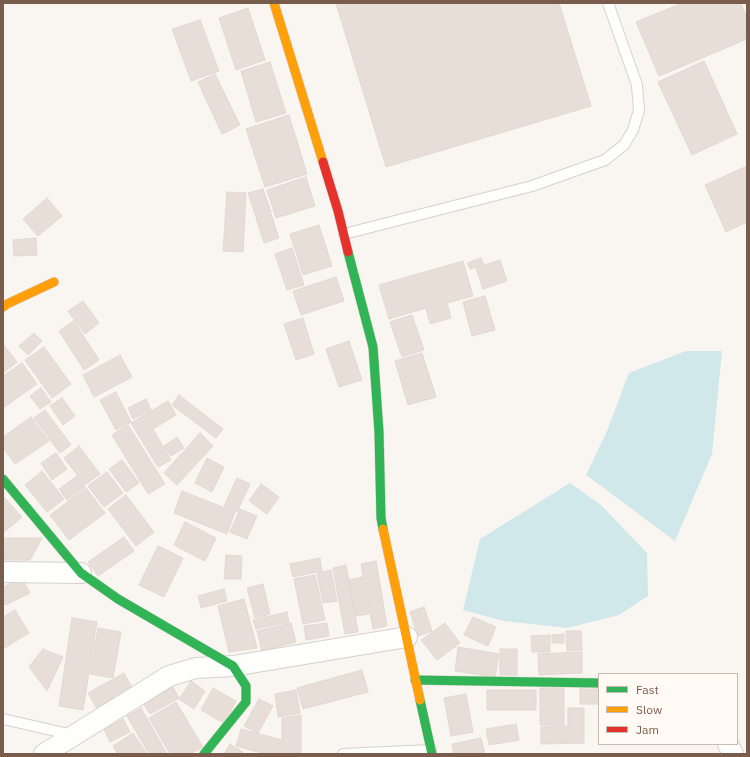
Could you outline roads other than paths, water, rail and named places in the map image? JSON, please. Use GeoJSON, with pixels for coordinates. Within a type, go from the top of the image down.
{"type":"FeatureCollection","features":[{"type":"Feature","properties":{"kind":"main road"},"geometry":{"type":"LineString","coordinates":[[274,3],[338,210],[373,346],[379,432],[381,518],[431,752]]}},
{"type":"Feature","properties":{"kind":"main road"},"geometry":{"type":"LineString","coordinates":[[3,307],[54,282]]}},
{"type":"Feature","properties":{"kind":"main road"},"geometry":{"type":"LineString","coordinates":[[3,479],[81,573],[118,599],[233,666],[246,686],[246,702],[204,754]]}},
{"type":"Feature","properties":{"kind":"main road"},"geometry":{"type":"LineString","coordinates":[[415,680],[598,683]]}},
{"type":"Feature","properties":{"kind":"street"},"geometry":{"type":"LineString","coordinates":[[3,572],[81,573]]}},
{"type":"Feature","properties":{"kind":"street"},"geometry":{"type":"LineString","coordinates":[[44,754],[169,676],[196,668],[233,666],[407,637]]}},
{"type":"Feature","properties":{"kind":"street"},"geometry":{"type":"LineString","coordinates":[[728,745],[733,754]]}},
{"type":"Feature","properties":{"kind":"lane"},"geometry":{"type":"LineString","coordinates":[[344,234],[532,186],[605,160],[624,145],[633,130],[639,110],[637,85],[608,3]]}},
{"type":"Feature","properties":{"kind":"lane"},"geometry":{"type":"LineString","coordinates":[[3,719],[74,735]]}},
{"type":"Feature","properties":{"kind":"lane"},"geometry":{"type":"LineString","coordinates":[[343,754],[431,752]]}},
{"type":"Feature","properties":{"kind":"water"},"geometry":{"type":"Polygon","coordinates":[[[686,351],[722,351],[712,454],[675,541],[586,475],[607,431],[629,373],[686,351]]]}},
{"type":"Feature","properties":{"kind":"water"},"geometry":{"type":"Polygon","coordinates":[[[570,483],[601,505],[647,553],[648,596],[619,615],[567,628],[504,621],[463,610],[480,539],[570,483]]]}}]}
